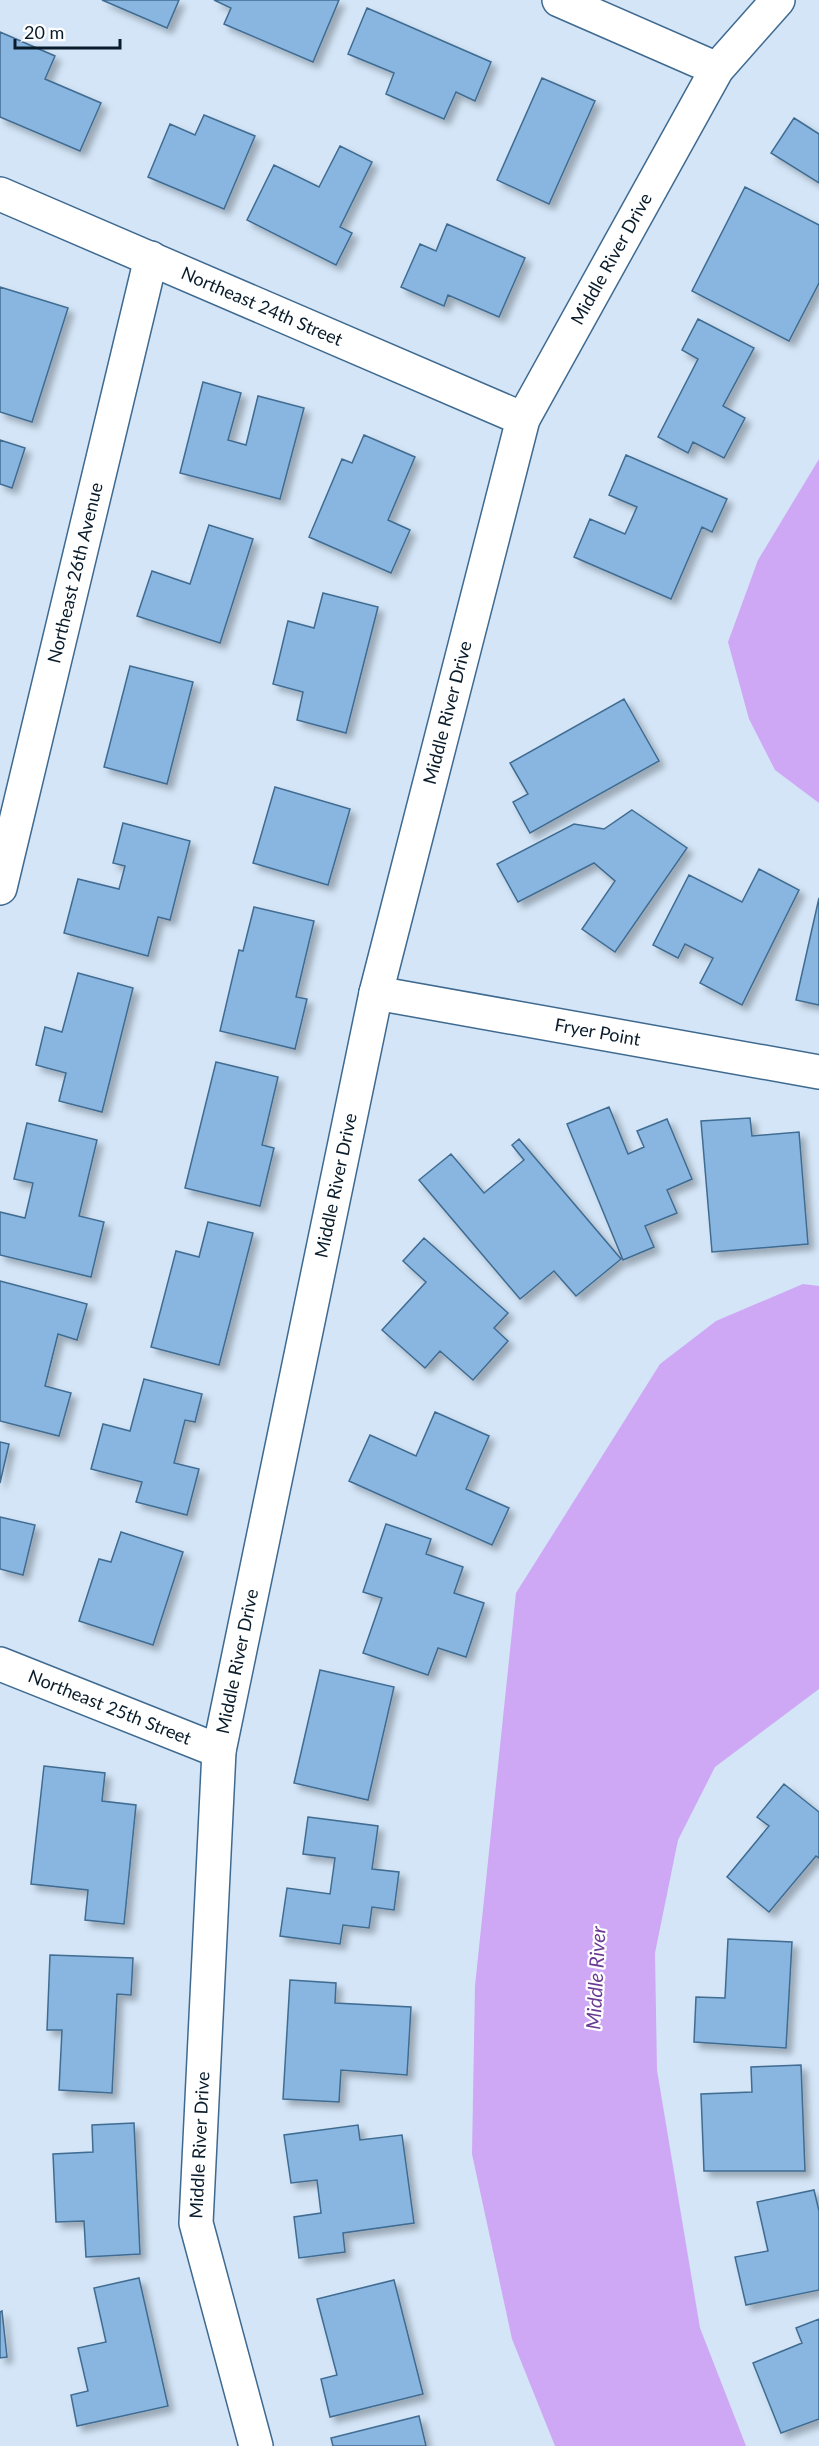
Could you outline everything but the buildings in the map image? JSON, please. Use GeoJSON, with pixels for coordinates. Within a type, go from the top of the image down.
{"type":"FeatureCollection","features":[{"type":"Feature","properties":{"kind":"street"},"geometry":{"type":"LineString","coordinates":[[559,0],[717,69]]}},
{"type":"Feature","properties":{"kind":"street","name":"Middle River Drive"},"geometry":{"type":"LineString","coordinates":[[256,2446],[196,2223],[219,1751],[376,993],[523,419],[717,69],[778,0]]}},
{"type":"Feature","properties":{"kind":"street","name":"Northeast 24th Street"},"geometry":{"type":"LineString","coordinates":[[0,194],[523,419]]}},
{"type":"Feature","properties":{"kind":"street","name":"Northeast 26th Avenue"},"geometry":{"type":"LineString","coordinates":[[0,888],[151,258]]}},
{"type":"Feature","properties":{"kind":"street","name":"Fryer Point"},"geometry":{"type":"LineString","coordinates":[[376,993],[819,1072]]}},
{"type":"Feature","properties":{"kind":"street","name":"Northeast 25th Street"},"geometry":{"type":"LineString","coordinates":[[0,1664],[219,1751]]}},
{"type":"Feature","properties":{"kind":"water"},"geometry":{"type":"Polygon","coordinates":[[[819,459],[819,803],[775,770],[749,719],[728,642],[758,560],[819,459]]]}},
{"type":"Feature","properties":{"kind":"water","name":"Middle River"},"geometry":{"type":"Polygon","coordinates":[[[803,1284],[819,1286],[819,1689],[715,1767],[678,1840],[655,1953],[657,2070],[700,2328],[746,2446],[555,2446],[512,2339],[472,2154],[475,1986],[516,1593],[660,1364],[716,1321],[803,1284]]]}}]}
